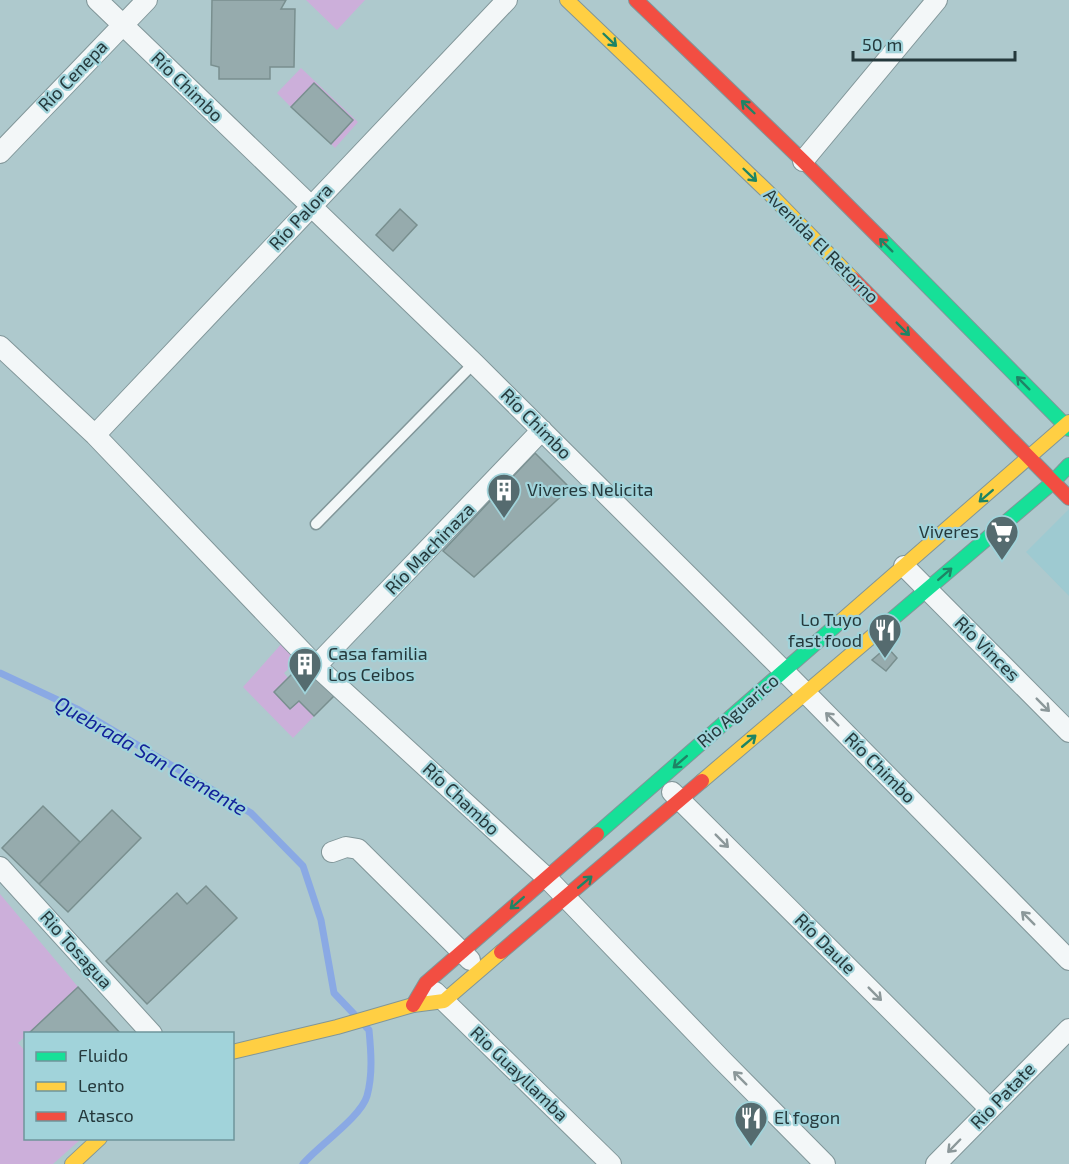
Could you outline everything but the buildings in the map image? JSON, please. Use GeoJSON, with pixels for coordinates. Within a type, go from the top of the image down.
{"type":"FeatureCollection","features":[{"type":"Feature","properties":{"kind":"main road","name":"Avenida El Retorno"},"geometry":{"type":"LineString","coordinates":[[567,0],[772,196],[1069,498]]}},
{"type":"Feature","properties":{"kind":"main road"},"geometry":{"type":"LineString","coordinates":[[636,0],[803,161],[1068,425]]}},
{"type":"Feature","properties":{"kind":"main road","name":"Rio Aguarico"},"geometry":{"type":"LineString","coordinates":[[408,1007],[426,983],[462,951],[1068,425]]}},
{"type":"Feature","properties":{"kind":"main road","name":"Rio Aguarico"},"geometry":{"type":"LineString","coordinates":[[444,1001],[1052,483],[1069,465]]}},
{"type":"Feature","properties":{"kind":"main road"},"geometry":{"type":"LineString","coordinates":[[234,1052],[408,1007],[444,1001]]}},
{"type":"Feature","properties":{"kind":"main road"},"geometry":{"type":"LineString","coordinates":[[72,1164],[97,1140]]}},
{"type":"Feature","properties":{"kind":"street","name":"Río Chimbo"},"geometry":{"type":"LineString","coordinates":[[96,0],[542,430],[1069,960]]}},
{"type":"Feature","properties":{"kind":"street","name":"Río Cenepa"},"geometry":{"type":"LineString","coordinates":[[0,153],[147,0]]}},
{"type":"Feature","properties":{"kind":"street","name":"Río Palora"},"geometry":{"type":"LineString","coordinates":[[95,435],[507,0]]}},
{"type":"Feature","properties":{"kind":"street"},"geometry":{"type":"LineString","coordinates":[[803,161],[937,0]]}},
{"type":"Feature","properties":{"kind":"street","name":"Río Chambo"},"geometry":{"type":"LineString","coordinates":[[0,346],[95,435],[316,666],[547,878],[825,1164]]}},
{"type":"Feature","properties":{"kind":"street","name":"Río Machinaza"},"geometry":{"type":"LineString","coordinates":[[316,666],[542,430]]}},
{"type":"Feature","properties":{"kind":"street","name":"Río Vinces"},"geometry":{"type":"LineString","coordinates":[[904,566],[1069,732]]}},
{"type":"Feature","properties":{"kind":"street","name":"Río Daule"},"geometry":{"type":"LineString","coordinates":[[659,780],[990,1109]]}},
{"type":"Feature","properties":{"kind":"street"},"geometry":{"type":"LineString","coordinates":[[332,852],[346,847],[358,849],[480,971]]}},
{"type":"Feature","properties":{"kind":"street","name":"Rio Tosagua"},"geometry":{"type":"LineString","coordinates":[[0,867],[150,1032]]}},
{"type":"Feature","properties":{"kind":"street","name":"Rio Guayllamba"},"geometry":{"type":"LineString","coordinates":[[426,983],[611,1164]]}},
{"type":"Feature","properties":{"kind":"street","name":"Rio Patate"},"geometry":{"type":"LineString","coordinates":[[936,1164],[1067,1036]]}},
{"type":"Feature","properties":{"kind":"lane"},"geometry":{"type":"LineString","coordinates":[[316,524],[474,363]]}},
{"type":"Feature","properties":{"kind":"shaded area"},"geometry":{"type":"Polygon","coordinates":[[[306,0],[365,0],[337,30],[306,0]]]}},
{"type":"Feature","properties":{"kind":"shaded area"},"geometry":{"type":"Polygon","coordinates":[[[301,68],[358,122],[335,148],[331,144],[353,120],[314,84],[291,107],[277,93],[301,68]]]}},
{"type":"Feature","properties":{"kind":"shaded area"},"geometry":{"type":"Polygon","coordinates":[[[1069,509],[1069,596],[1026,552],[1069,509]]]}},
{"type":"Feature","properties":{"kind":"shaded area"},"geometry":{"type":"Polygon","coordinates":[[[283,642],[300,658],[284,673],[288,678],[274,692],[290,709],[299,701],[314,716],[293,738],[243,687],[283,642]]]}},
{"type":"Feature","properties":{"kind":"shaded area"},"geometry":{"type":"Polygon","coordinates":[[[0,894],[78,987],[30,1032],[24,1032],[24,1037],[18,1043],[24,1050],[24,1140],[80,1140],[53,1164],[0,1164],[0,894]]]}},
{"type":"Feature","properties":{"kind":"waterway","name":"Quebrada San Clemente"},"geometry":{"type":"LineString","coordinates":[[0,673],[79,710],[251,813],[303,866],[321,920],[334,993],[354,1014]]}},
{"type":"Feature","properties":{"kind":"waterway","name":"Quebrada San Clemente"},"geometry":{"type":"LineString","coordinates":[[303,1164],[357,1113],[367,1096],[371,1063],[369,1030],[366,1027]]}},
{"type":"Feature","properties":{"kind":"traffic: fast"},"geometry":{"type":"LineString","coordinates":[[881,239],[1069,429]]}},
{"type":"Feature","properties":{"kind":"traffic: fast"},"geometry":{"type":"LineString","coordinates":[[883,627],[1052,483],[1069,465]]}},
{"type":"Feature","properties":{"kind":"traffic: fast"},"geometry":{"type":"LineString","coordinates":[[597,834],[841,621]]}},
{"type":"Feature","properties":{"kind":"traffic: slow"},"geometry":{"type":"LineString","coordinates":[[567,0],[772,196],[853,279]]}},
{"type":"Feature","properties":{"kind":"traffic: slow"},"geometry":{"type":"LineString","coordinates":[[841,621],[1069,422]]}},
{"type":"Feature","properties":{"kind":"traffic: slow"},"geometry":{"type":"LineString","coordinates":[[702,781],[883,627]]}},
{"type":"Feature","properties":{"kind":"traffic: slow"},"geometry":{"type":"LineString","coordinates":[[234,1052],[337,1027],[413,1005],[444,1001],[501,952]]}},
{"type":"Feature","properties":{"kind":"traffic: slow"},"geometry":{"type":"LineString","coordinates":[[72,1164],[98,1140]]}},
{"type":"Feature","properties":{"kind":"traffic: jam"},"geometry":{"type":"LineString","coordinates":[[636,0],[881,239]]}},
{"type":"Feature","properties":{"kind":"traffic: jam"},"geometry":{"type":"LineString","coordinates":[[853,279],[1069,498]]}},
{"type":"Feature","properties":{"kind":"traffic: jam"},"geometry":{"type":"LineString","coordinates":[[501,952],[702,781]]}},
{"type":"Feature","properties":{"kind":"traffic: jam"},"geometry":{"type":"LineString","coordinates":[[413,1005],[426,983],[597,834]]}},
{"type":"Feature","properties":{"kind":"place","name":"Viveres Nelicita"},"geometry":{"type":"Point","coordinates":[504,519]}},
{"type":"Feature","properties":{"kind":"place","name":"Viveres"},"geometry":{"type":"Point","coordinates":[1002,561]}},
{"type":"Feature","properties":{"kind":"place","name":"Lo Tuyo fast food"},"geometry":{"type":"Point","coordinates":[885,659]}},
{"type":"Feature","properties":{"kind":"place","name":"Casa familia Los Ceibos"},"geometry":{"type":"Point","coordinates":[305,693]}},
{"type":"Feature","properties":{"kind":"place","name":"El fogon"},"geometry":{"type":"Point","coordinates":[751,1147]}}]}
